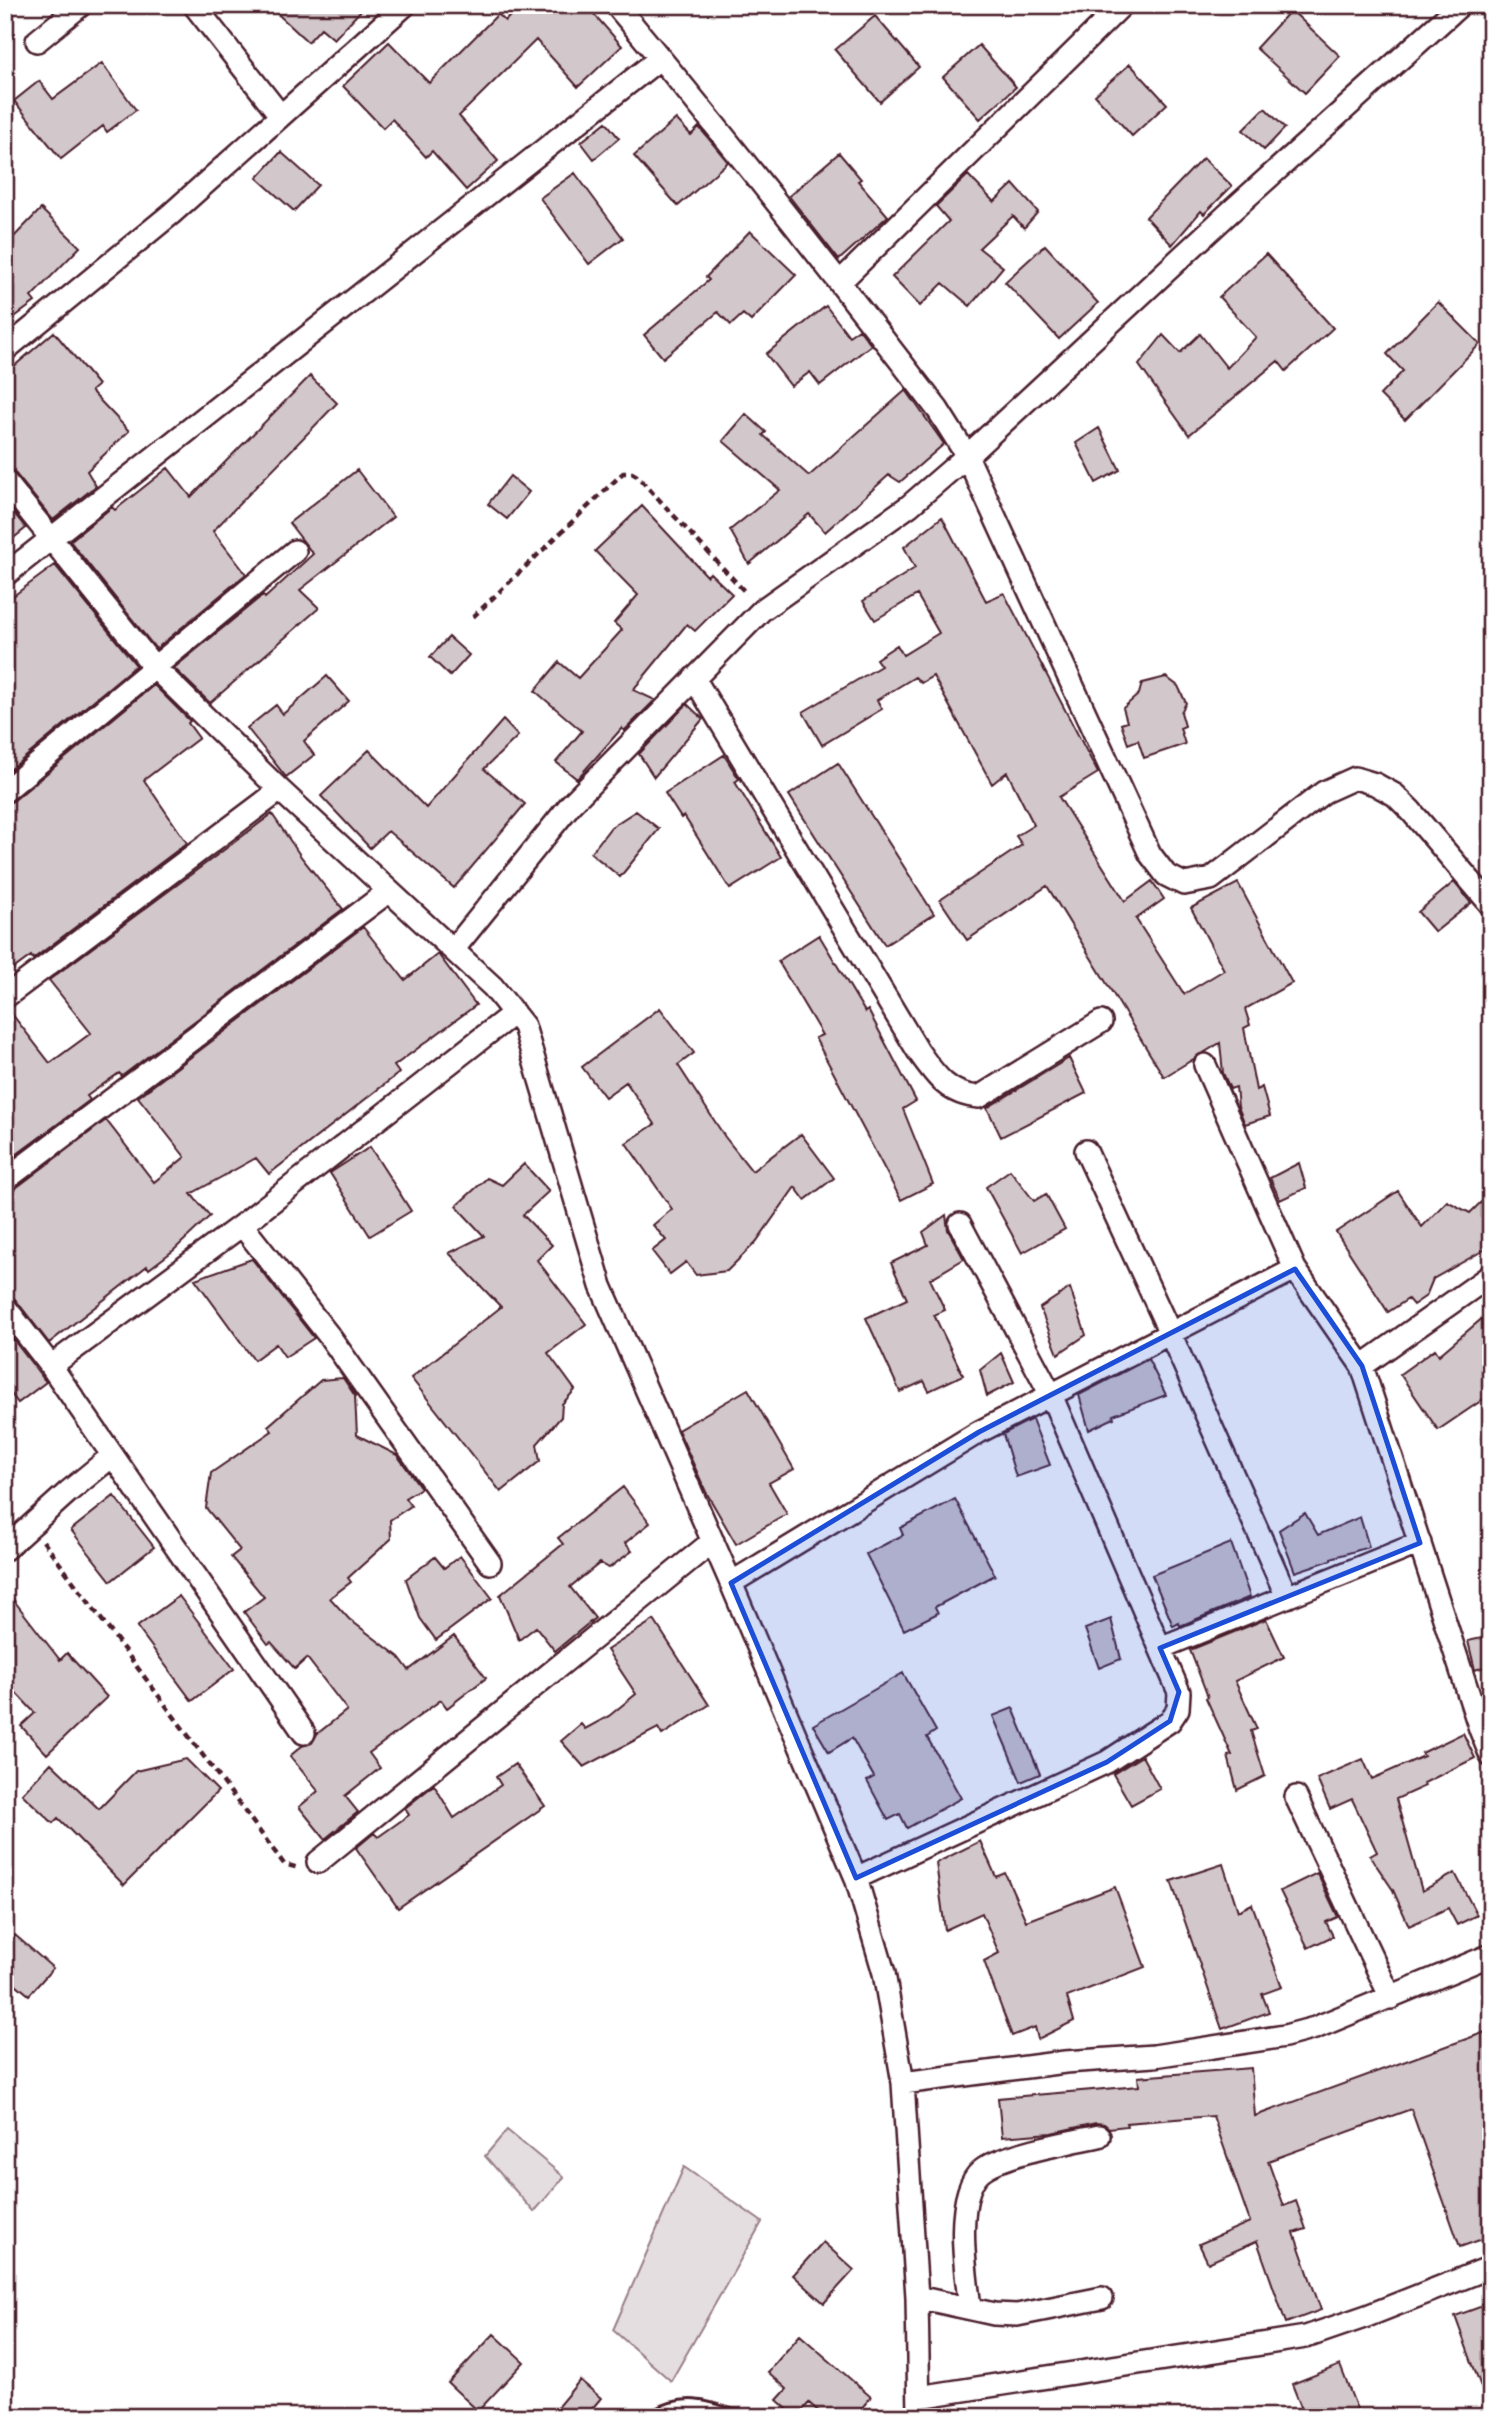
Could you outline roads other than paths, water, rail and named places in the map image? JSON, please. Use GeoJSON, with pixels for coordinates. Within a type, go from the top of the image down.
{"type":"FeatureCollection","features":[{"type":"Feature","properties":{"kind":"street"},"geometry":{"type":"LineString","coordinates":[[37,41],[80,5]]}},
{"type":"Feature","properties":{"kind":"street"},"geometry":{"type":"LineString","coordinates":[[194,5],[280,116]]}},
{"type":"Feature","properties":{"kind":"street"},"geometry":{"type":"LineString","coordinates":[[5,350],[171,214],[405,5]]}},
{"type":"Feature","properties":{"kind":"street"},"geometry":{"type":"LineString","coordinates":[[616,5],[841,282],[938,410],[967,456],[1150,854],[1166,875],[1184,884],[1211,879],[1324,792],[1355,778],[1375,784],[1395,795],[1412,811],[1491,905]]}},
{"type":"Feature","properties":{"kind":"street"},"geometry":{"type":"LineString","coordinates":[[841,282],[1122,5]]}},
{"type":"Feature","properties":{"kind":"street"},"geometry":{"type":"LineString","coordinates":[[453,950],[571,804],[762,610],[909,506],[967,456],[1229,213],[1460,5]]}},
{"type":"Feature","properties":{"kind":"street"},"geometry":{"type":"LineString","coordinates":[[5,575],[659,59]]}},
{"type":"Feature","properties":{"kind":"street"},"geometry":{"type":"LineString","coordinates":[[5,481],[155,668],[280,790],[493,987],[524,1026],[601,1286],[856,1878],[884,1973],[903,2082],[917,2297],[919,2407],[1306,2337],[1491,2267]]}},
{"type":"Feature","properties":{"kind":"street"},"geometry":{"type":"LineString","coordinates":[[5,791],[295,551]]}},
{"type":"Feature","properties":{"kind":"street"},"geometry":{"type":"LineString","coordinates":[[694,678],[918,1051],[942,1082],[964,1096],[979,1097],[1101,1021]]}},
{"type":"Feature","properties":{"kind":"street"},"geometry":{"type":"LineString","coordinates":[[5,997],[280,790]]}},
{"type":"Feature","properties":{"kind":"street"},"geometry":{"type":"LineString","coordinates":[[5,1180],[389,891]]}},
{"type":"Feature","properties":{"kind":"street"},"geometry":{"type":"LineString","coordinates":[[51,1366],[242,1225],[514,1013]]}},
{"type":"Feature","properties":{"kind":"street"},"geometry":{"type":"LineString","coordinates":[[1205,1065],[1295,1269],[1362,1366],[1491,1756]]}},
{"type":"Feature","properties":{"kind":"street"},"geometry":{"type":"LineString","coordinates":[[1086,1151],[1287,1597]]}},
{"type":"Feature","properties":{"kind":"street"},"geometry":{"type":"LineString","coordinates":[[856,1878],[1107,1762],[1170,1721],[1178,1709],[1179,1692],[1051,1395],[960,1224]]}},
{"type":"Feature","properties":{"kind":"street"},"geometry":{"type":"LineString","coordinates":[[242,1225],[330,1336],[490,1563]]}},
{"type":"Feature","properties":{"kind":"street"},"geometry":{"type":"LineString","coordinates":[[731,1583],[979,1432],[1295,1269]]}},
{"type":"Feature","properties":{"kind":"street"},"geometry":{"type":"LineString","coordinates":[[1362,1366],[1491,1275]]}},
{"type":"Feature","properties":{"kind":"street"},"geometry":{"type":"LineString","coordinates":[[5,1307],[51,1366],[304,1733]]}},
{"type":"Feature","properties":{"kind":"street"},"geometry":{"type":"LineString","coordinates":[[5,1549],[112,1456]]}},
{"type":"Feature","properties":{"kind":"street"},"geometry":{"type":"LineString","coordinates":[[318,1862],[713,1541]]}},
{"type":"Feature","properties":{"kind":"street"},"geometry":{"type":"LineString","coordinates":[[1160,1648],[1420,1544]]}},
{"type":"Feature","properties":{"kind":"street"},"geometry":{"type":"LineString","coordinates":[[1296,1797],[1391,1998]]}},
{"type":"Feature","properties":{"kind":"street"},"geometry":{"type":"LineString","coordinates":[[903,2082],[1065,2062],[1154,2056],[1237,2044],[1315,2028],[1491,1955]]}},
{"type":"Feature","properties":{"kind":"street"},"geometry":{"type":"LineString","coordinates":[[970,2307],[965,2214],[968,2193],[980,2172],[992,2165],[1036,2150],[1099,2136]]}},
{"type":"Feature","properties":{"kind":"street"},"geometry":{"type":"LineString","coordinates":[[917,2297],[995,2314],[1017,2315],[1102,2298]]}},
{"type":"Feature","properties":{"kind":"lane"},"geometry":{"type":"LineString","coordinates":[[653,2417],[682,2404],[710,2408],[736,2417]]}}]}
